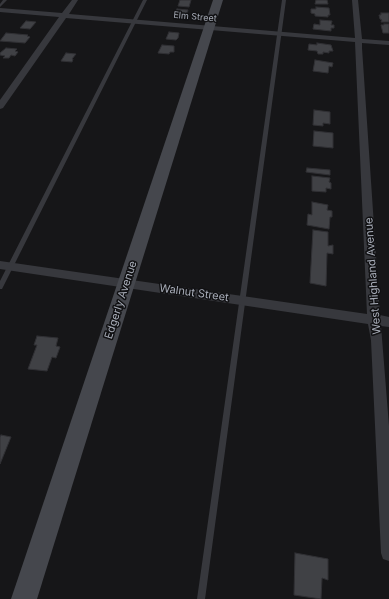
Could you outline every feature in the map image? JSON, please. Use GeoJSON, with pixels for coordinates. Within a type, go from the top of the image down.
{"type":"FeatureCollection","features":[{"type":"Feature","properties":{"kind":"street"},"geometry":{"type":"LineString","coordinates":[[0,106],[75,0]]}},
{"type":"Feature","properties":{"kind":"street","name":"Edgerly Avenue"},"geometry":{"type":"LineString","coordinates":[[24,599],[218,0]]}},
{"type":"Feature","properties":{"kind":"street","name":"West Highland Avenue"},"geometry":{"type":"LineString","coordinates":[[355,0],[359,40],[358,48],[389,553]]}},
{"type":"Feature","properties":{"kind":"street","name":"Elm Street"},"geometry":{"type":"LineString","coordinates":[[0,10],[389,43]]}},
{"type":"Feature","properties":{"kind":"street","name":"Walnut Street"},"geometry":{"type":"LineString","coordinates":[[5,266],[389,322]]}},
{"type":"Feature","properties":{"kind":"lane"},"geometry":{"type":"LineString","coordinates":[[0,6],[5,0]]}},
{"type":"Feature","properties":{"kind":"lane"},"geometry":{"type":"LineString","coordinates":[[0,287],[5,266],[145,0]]}},
{"type":"Feature","properties":{"kind":"lane"},"geometry":{"type":"LineString","coordinates":[[201,599],[284,0]]}},
{"type":"Feature","properties":{"kind":"building"},"geometry":{"type":"Polygon","coordinates":[[[180,0],[191,0],[189,7],[178,6],[180,0]]]}},
{"type":"Feature","properties":{"kind":"building"},"geometry":{"type":"Polygon","coordinates":[[[316,0],[327,0],[328,4],[315,4],[316,0]]]}},
{"type":"Feature","properties":{"kind":"building"},"geometry":{"type":"Polygon","coordinates":[[[316,7],[329,8],[330,15],[328,15],[328,17],[315,16],[315,14],[311,13],[311,9],[316,9],[316,7]]]}},
{"type":"Feature","properties":{"kind":"building"},"geometry":{"type":"Polygon","coordinates":[[[177,9],[188,10],[184,19],[173,18],[177,9]]]}},
{"type":"Feature","properties":{"kind":"building"},"geometry":{"type":"Polygon","coordinates":[[[381,13],[389,13],[389,22],[381,22],[382,20],[380,19],[379,15],[381,15],[381,13]]]}},
{"type":"Feature","properties":{"kind":"building"},"geometry":{"type":"Polygon","coordinates":[[[320,20],[332,21],[331,25],[334,25],[334,28],[331,28],[331,31],[313,29],[314,24],[320,25],[320,20]]]}},
{"type":"Feature","properties":{"kind":"building"},"geometry":{"type":"Polygon","coordinates":[[[26,21],[36,22],[30,29],[20,28],[26,21]]]}},
{"type":"Feature","properties":{"kind":"building"},"geometry":{"type":"Polygon","coordinates":[[[389,24],[389,33],[383,33],[381,25],[389,24]]]}},
{"type":"Feature","properties":{"kind":"building"},"geometry":{"type":"Polygon","coordinates":[[[169,32],[179,33],[178,38],[176,40],[166,39],[169,32]]]}},
{"type":"Feature","properties":{"kind":"building"},"geometry":{"type":"Polygon","coordinates":[[[6,33],[28,35],[27,36],[30,37],[25,43],[0,41],[6,33]]]}},
{"type":"Feature","properties":{"kind":"building"},"geometry":{"type":"Polygon","coordinates":[[[317,43],[331,45],[333,51],[318,54],[317,51],[308,50],[309,44],[317,45],[317,43]]]}},
{"type":"Feature","properties":{"kind":"building"},"geometry":{"type":"Polygon","coordinates":[[[162,45],[174,46],[174,52],[170,52],[169,54],[158,53],[162,45]]]}},
{"type":"Feature","properties":{"kind":"building"},"geometry":{"type":"Polygon","coordinates":[[[6,48],[17,49],[15,51],[18,52],[15,56],[11,55],[9,58],[3,58],[5,56],[0,55],[0,53],[6,48]]]}},
{"type":"Feature","properties":{"kind":"building"},"geometry":{"type":"Polygon","coordinates":[[[66,53],[76,54],[72,59],[72,62],[61,61],[66,53]]]}},
{"type":"Feature","properties":{"kind":"building"},"geometry":{"type":"Polygon","coordinates":[[[315,60],[333,63],[332,67],[329,66],[328,73],[313,71],[315,60]]]}},
{"type":"Feature","properties":{"kind":"building"},"geometry":{"type":"Polygon","coordinates":[[[314,110],[330,112],[330,124],[323,123],[323,126],[313,125],[314,110]]]}},
{"type":"Feature","properties":{"kind":"building"},"geometry":{"type":"Polygon","coordinates":[[[314,131],[333,133],[333,148],[313,146],[314,131]]]}},
{"type":"Feature","properties":{"kind":"building"},"geometry":{"type":"Polygon","coordinates":[[[307,168],[330,170],[330,175],[306,172],[307,168]]]}},
{"type":"Feature","properties":{"kind":"building"},"geometry":{"type":"Polygon","coordinates":[[[312,176],[330,178],[329,182],[331,183],[331,189],[326,188],[326,192],[312,191],[312,176]]]}},
{"type":"Feature","properties":{"kind":"building"},"geometry":{"type":"Polygon","coordinates":[[[312,202],[328,205],[327,210],[332,211],[329,229],[307,225],[308,214],[312,215],[312,202]]]}},
{"type":"Feature","properties":{"kind":"building"},"geometry":{"type":"Polygon","coordinates":[[[313,230],[328,232],[328,246],[333,245],[333,254],[327,253],[326,286],[310,283],[313,230]]]}},
{"type":"Feature","properties":{"kind":"building"},"geometry":{"type":"Polygon","coordinates":[[[37,336],[58,338],[56,346],[60,347],[56,358],[52,357],[47,371],[28,369],[37,345],[34,345],[37,336]]]}},
{"type":"Feature","properties":{"kind":"building"},"geometry":{"type":"Polygon","coordinates":[[[1,435],[11,437],[0,464],[0,437],[1,435]]]}},
{"type":"Feature","properties":{"kind":"building"},"geometry":{"type":"Polygon","coordinates":[[[295,553],[328,559],[328,580],[322,578],[321,599],[294,595],[295,553]]]}}]}
